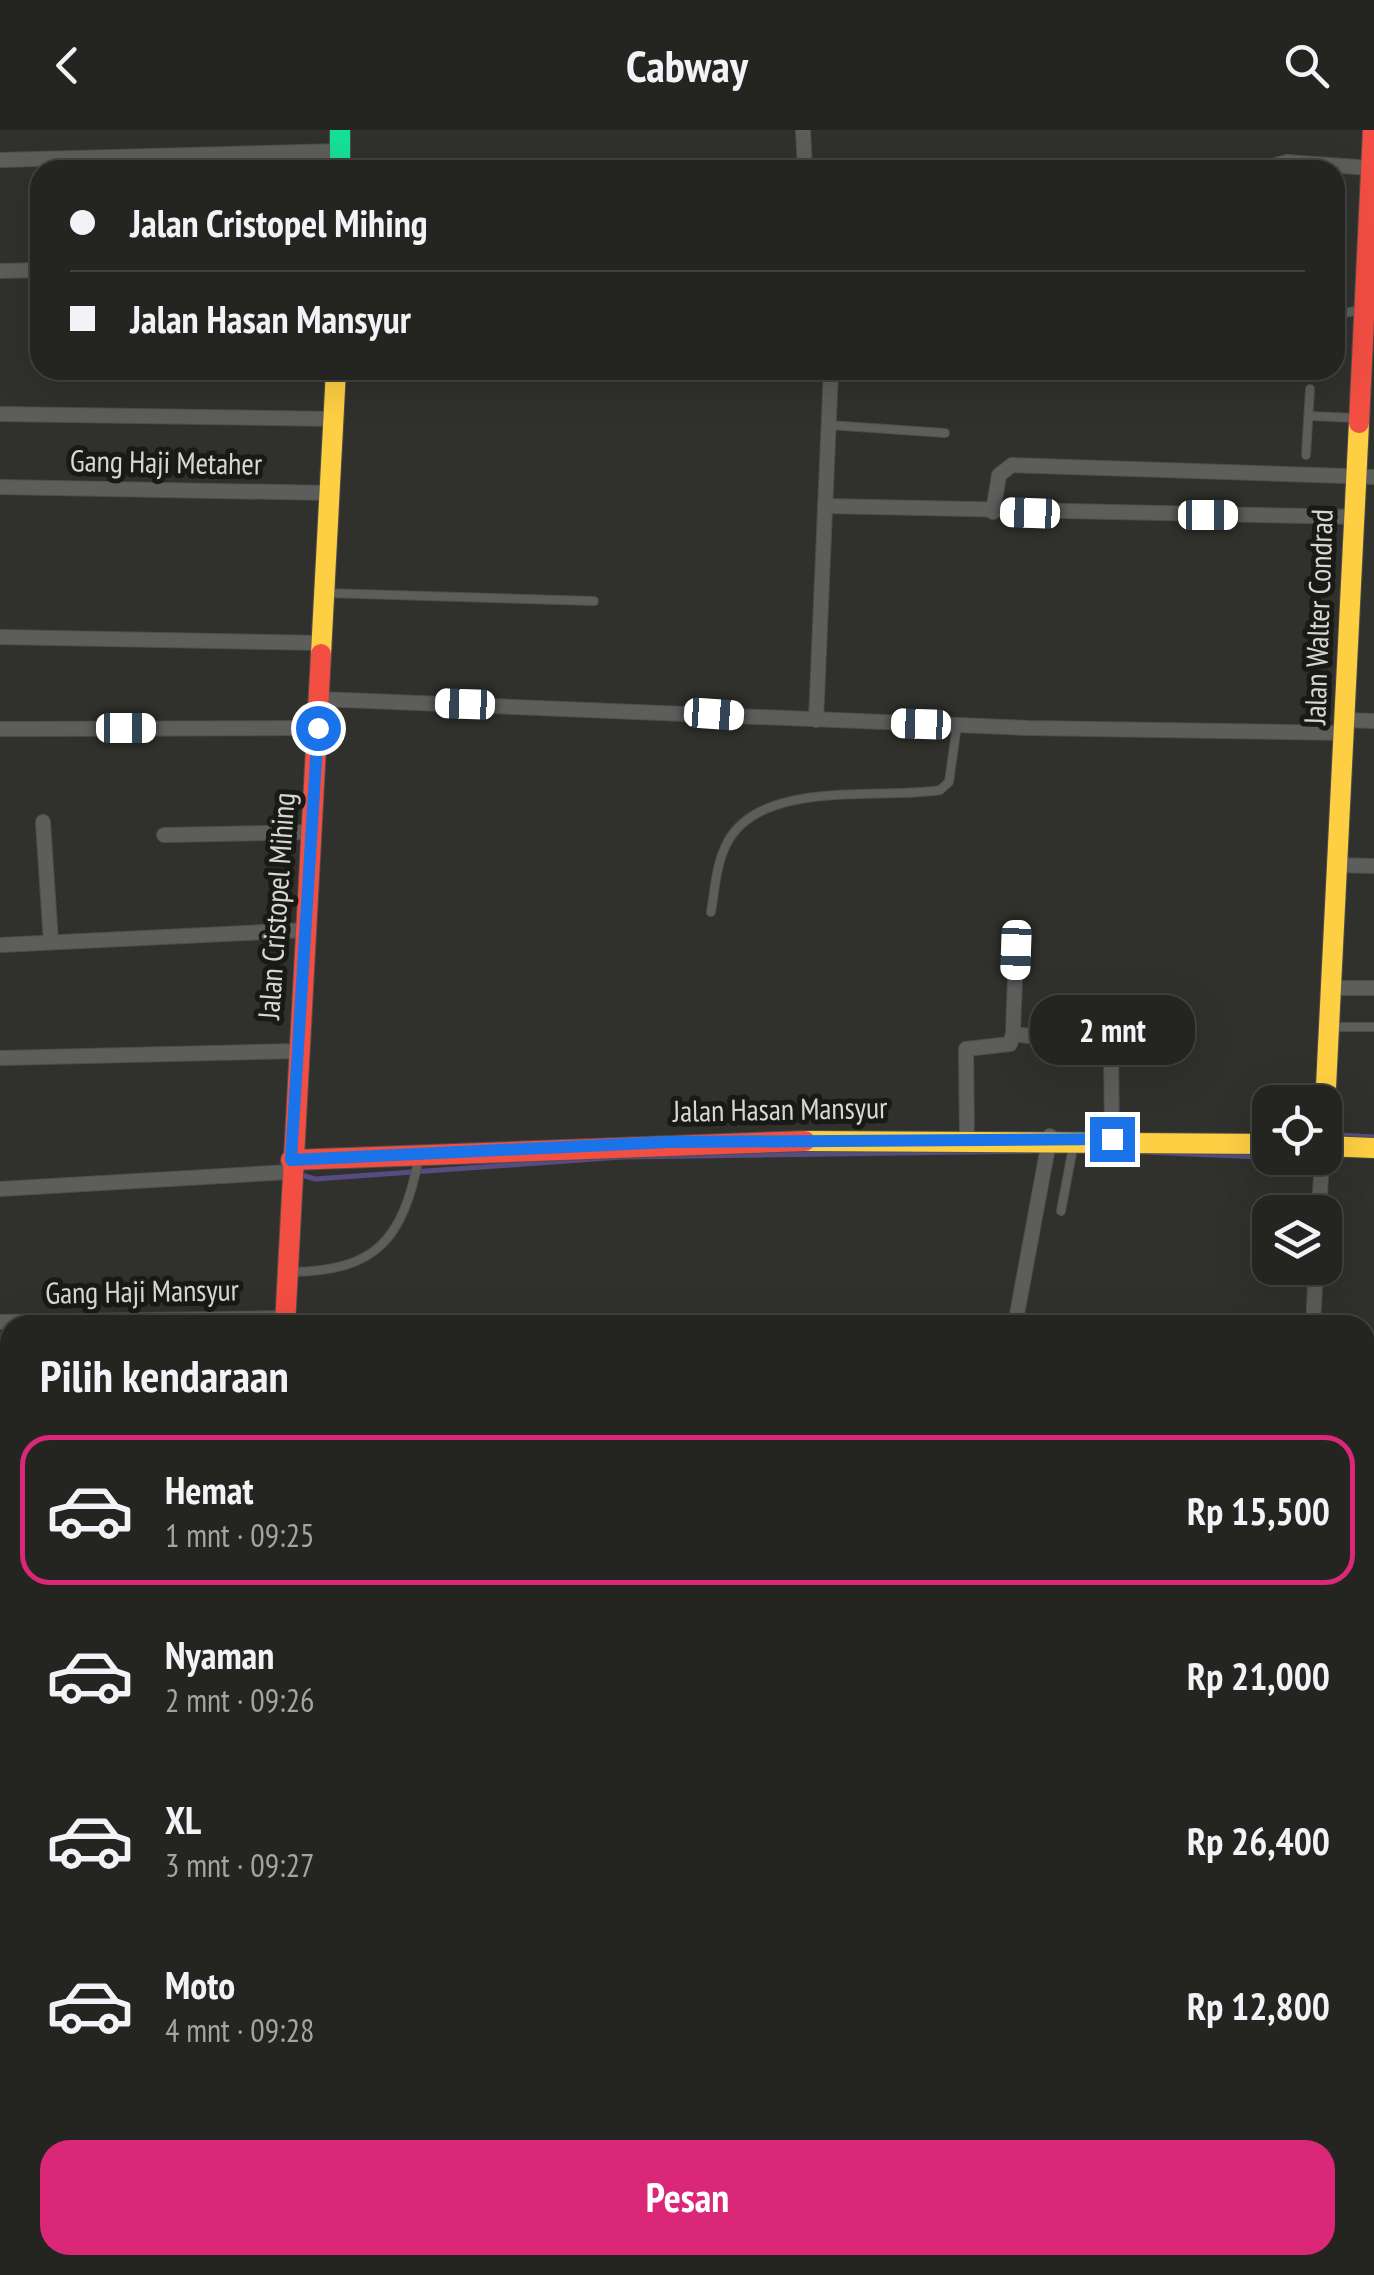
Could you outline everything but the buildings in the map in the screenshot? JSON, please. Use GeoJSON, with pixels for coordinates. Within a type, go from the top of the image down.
{"type":"FeatureCollection","features":[{"type":"Feature","properties":{"kind":"street"},"geometry":{"type":"LineString","coordinates":[[802,130],[804,160]]}},
{"type":"Feature","properties":{"kind":"street","name":"Jalan Walter Condrad"},"geometry":{"type":"LineString","coordinates":[[1326,1085],[1354,517],[1365,477],[1359,418],[1368,358],[1365,310],[1373,130]]}},
{"type":"Feature","properties":{"kind":"street"},"geometry":{"type":"LineString","coordinates":[[0,160],[340,150]]}},
{"type":"Feature","properties":{"kind":"street"},"geometry":{"type":"LineString","coordinates":[[1345,166],[1371,168]]}},
{"type":"Feature","properties":{"kind":"street"},"geometry":{"type":"LineString","coordinates":[[0,271],[30,270]]}},
{"type":"Feature","properties":{"kind":"street","name":"Jalan Cristopel Mihing"},"geometry":{"type":"LineString","coordinates":[[285,1315],[336,380]]}},
{"type":"Feature","properties":{"kind":"street"},"geometry":{"type":"LineString","coordinates":[[816,720],[831,380]]}},
{"type":"Feature","properties":{"kind":"street"},"geometry":{"type":"LineString","coordinates":[[0,414],[335,419]]}},
{"type":"Feature","properties":{"kind":"street"},"geometry":{"type":"LineString","coordinates":[[993,512],[999,476],[1012,465],[1365,477]]}},
{"type":"Feature","properties":{"kind":"street","name":"Gang Haji Metaher"},"geometry":{"type":"LineString","coordinates":[[0,487],[331,493]]}},
{"type":"Feature","properties":{"kind":"street"},"geometry":{"type":"LineString","coordinates":[[825,506],[1354,517]]}},
{"type":"Feature","properties":{"kind":"street"},"geometry":{"type":"LineString","coordinates":[[0,637],[323,643]]}},
{"type":"Feature","properties":{"kind":"street"},"geometry":{"type":"LineString","coordinates":[[320,699],[956,726],[1345,727],[1374,721]]}},
{"type":"Feature","properties":{"kind":"street"},"geometry":{"type":"LineString","coordinates":[[0,729],[318,728]]}},
{"type":"Feature","properties":{"kind":"street"},"geometry":{"type":"LineString","coordinates":[[43,822],[51,942]]}},
{"type":"Feature","properties":{"kind":"street"},"geometry":{"type":"LineString","coordinates":[[164,835],[312,832]]}},
{"type":"Feature","properties":{"kind":"street"},"geometry":{"type":"LineString","coordinates":[[1337,865],[1374,866]]}},
{"type":"Feature","properties":{"kind":"street"},"geometry":{"type":"LineString","coordinates":[[0,946],[307,930]]}},
{"type":"Feature","properties":{"kind":"street"},"geometry":{"type":"LineString","coordinates":[[967,1137],[966,1049],[1010,1044],[1016,950]]}},
{"type":"Feature","properties":{"kind":"street"},"geometry":{"type":"LineString","coordinates":[[1331,988],[1374,988]]}},
{"type":"Feature","properties":{"kind":"street"},"geometry":{"type":"LineString","coordinates":[[1013,1034],[1109,1042],[1114,1057],[1112,1139]]}},
{"type":"Feature","properties":{"kind":"street"},"geometry":{"type":"LineString","coordinates":[[0,1058],[298,1051]]}},
{"type":"Feature","properties":{"kind":"street"},"geometry":{"type":"LineString","coordinates":[[1017,1315],[1050,1136]]}},
{"type":"Feature","properties":{"kind":"street","name":"Jalan Hasan Mansyur"},"geometry":{"type":"LineString","coordinates":[[291,1166],[420,1152],[670,1142],[1050,1136],[1252,1143]]}},
{"type":"Feature","properties":{"kind":"street"},"geometry":{"type":"LineString","coordinates":[[1342,1147],[1374,1148]]}},
{"type":"Feature","properties":{"kind":"street"},"geometry":{"type":"LineString","coordinates":[[0,1189],[291,1166]]}},
{"type":"Feature","properties":{"kind":"street"},"geometry":{"type":"LineString","coordinates":[[1314,1315],[1315,1285]]}},
{"type":"Feature","properties":{"kind":"lane"},"geometry":{"type":"LineString","coordinates":[[1345,313],[1365,310]]}},
{"type":"Feature","properties":{"kind":"lane"},"geometry":{"type":"LineString","coordinates":[[1306,456],[1310,390]]}},
{"type":"Feature","properties":{"kind":"lane"},"geometry":{"type":"LineString","coordinates":[[1310,416],[1359,418]]}},
{"type":"Feature","properties":{"kind":"lane"},"geometry":{"type":"LineString","coordinates":[[830,425],[945,433]]}},
{"type":"Feature","properties":{"kind":"lane"},"geometry":{"type":"LineString","coordinates":[[326,592],[594,601]]}},
{"type":"Feature","properties":{"kind":"lane"},"geometry":{"type":"LineString","coordinates":[[711,912],[728,841],[745,824],[790,802],[820,795],[940,790],[948,782],[956,726]]}},
{"type":"Feature","properties":{"kind":"lane"},"geometry":{"type":"LineString","coordinates":[[1329,1027],[1374,1027]]}},
{"type":"Feature","properties":{"kind":"lane"},"geometry":{"type":"LineString","coordinates":[[1061,1210],[1075,1137]]}},
{"type":"Feature","properties":{"kind":"lane"},"geometry":{"type":"LineString","coordinates":[[286,1272],[357,1263],[379,1250],[396,1231],[408,1205],[420,1152]]}},
{"type":"Feature","properties":{"kind":"waterway"},"geometry":{"type":"LineString","coordinates":[[1342,1135],[1374,1137]]}},
{"type":"Feature","properties":{"kind":"waterway"},"geometry":{"type":"LineString","coordinates":[[1099,1150],[1252,1157]]}},
{"type":"Feature","properties":{"kind":"waterway"},"geometry":{"type":"LineString","coordinates":[[298,1174],[315,1179],[622,1157],[1032,1151]]}},
{"type":"Feature","properties":{"kind":"traffic: fast"},"geometry":{"type":"LineString","coordinates":[[340,130],[340,160]]}},
{"type":"Feature","properties":{"kind":"traffic: slow"},"geometry":{"type":"LineString","coordinates":[[321,654],[335,380]]}},
{"type":"Feature","properties":{"kind":"traffic: slow"},"geometry":{"type":"LineString","coordinates":[[1326,1085],[1359,423]]}},
{"type":"Feature","properties":{"kind":"traffic: slow"},"geometry":{"type":"LineString","coordinates":[[805,1141],[1252,1144]]}},
{"type":"Feature","properties":{"kind":"traffic: slow"},"geometry":{"type":"LineString","coordinates":[[1342,1147],[1374,1148]]}},
{"type":"Feature","properties":{"kind":"traffic: jam"},"geometry":{"type":"LineString","coordinates":[[1359,423],[1373,130]]}},
{"type":"Feature","properties":{"kind":"traffic: jam"},"geometry":{"type":"LineString","coordinates":[[286,1315],[321,654]]}},
{"type":"Feature","properties":{"kind":"traffic: jam"},"geometry":{"type":"LineString","coordinates":[[291,1160],[805,1141]]}},
{"type":"Feature","properties":{"kind":"route"},"geometry":{"type":"LineString","coordinates":[[318,728],[291,1160],[670,1142],[1050,1136],[1112,1139]]}}]}
